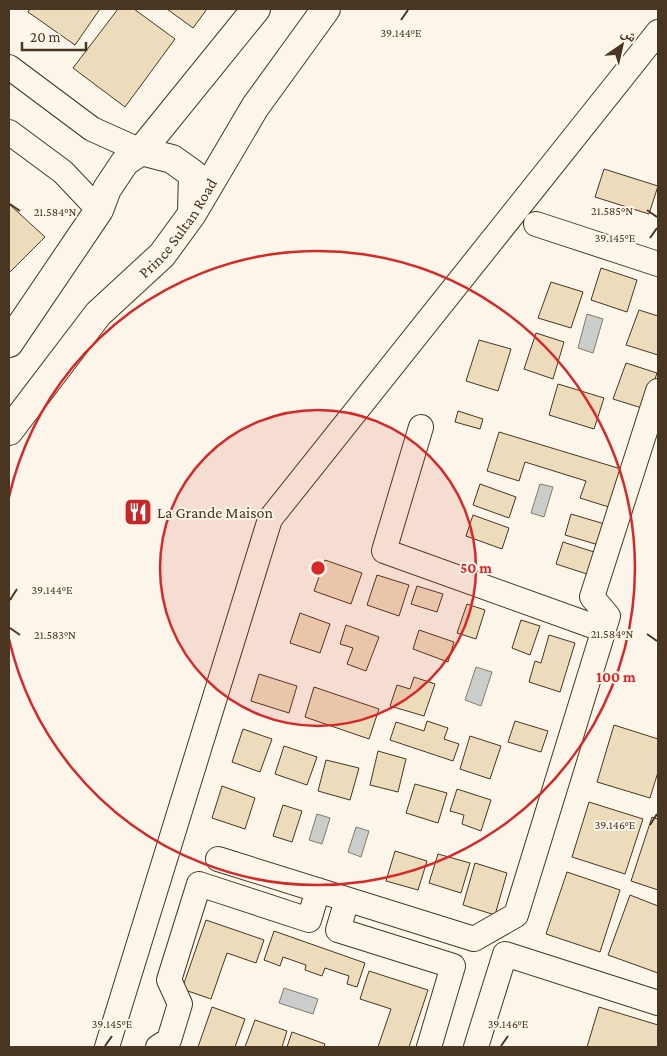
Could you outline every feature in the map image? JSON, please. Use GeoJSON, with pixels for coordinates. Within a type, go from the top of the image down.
{"type":"FeatureCollection","features":[{"type":"Feature","properties":{"kind":"main road"},"geometry":{"type":"LineString","coordinates":[[9,343],[99,210],[107,189],[125,162],[141,151],[256,9]]}},
{"type":"Feature","properties":{"kind":"main road","name":"Prince Sultan Road"},"geometry":{"type":"LineString","coordinates":[[9,431],[98,314],[162,255],[192,214],[255,107],[326,9]]}},
{"type":"Feature","properties":{"kind":"main road"},"geometry":{"type":"LineString","coordinates":[[141,151],[172,159],[192,174],[192,214]]}},
{"type":"Feature","properties":{"kind":"street"},"geometry":{"type":"LineString","coordinates":[[107,1047],[270,519],[658,32]]}},
{"type":"Feature","properties":{"kind":"street"},"geometry":{"type":"LineString","coordinates":[[9,67],[92,129],[141,151]]}},
{"type":"Feature","properties":{"kind":"street"},"geometry":{"type":"LineString","coordinates":[[9,132],[63,172],[99,210]]}},
{"type":"Feature","properties":{"kind":"street"},"geometry":{"type":"LineString","coordinates":[[536,224],[658,264]]}},
{"type":"Feature","properties":{"kind":"street"},"geometry":{"type":"LineString","coordinates":[[218,859],[474,940],[516,915],[608,616],[592,597],[658,391]]}},
{"type":"Feature","properties":{"kind":"street"},"geometry":{"type":"LineString","coordinates":[[421,427],[384,551],[604,630]]}},
{"type":"Feature","properties":{"kind":"street"},"geometry":{"type":"LineString","coordinates":[[158,1047],[169,1040],[180,1004],[169,980],[199,884],[309,920],[318,890]]}},
{"type":"Feature","properties":{"kind":"street"},"geometry":{"type":"LineString","coordinates":[[347,900],[338,930],[453,966],[428,1047]]}},
{"type":"Feature","properties":{"kind":"street"},"geometry":{"type":"LineString","coordinates":[[476,1047],[505,954],[658,1003]]}},
{"type":"Feature","properties":{"kind":"shaded area"},"geometry":{"type":"Polygon","coordinates":[[[587,314],[603,319],[593,353],[578,348],[587,314]]]}},
{"type":"Feature","properties":{"kind":"shaded area"},"geometry":{"type":"Polygon","coordinates":[[[540,484],[553,487],[544,517],[531,513],[540,484]]]}},
{"type":"Feature","properties":{"kind":"shaded area"},"geometry":{"type":"Polygon","coordinates":[[[476,667],[492,672],[481,706],[465,700],[476,667]]]}},
{"type":"Feature","properties":{"kind":"shaded area"},"geometry":{"type":"Polygon","coordinates":[[[317,814],[330,818],[322,844],[309,840],[317,814]]]}},
{"type":"Feature","properties":{"kind":"shaded area"},"geometry":{"type":"Polygon","coordinates":[[[356,827],[369,831],[361,857],[348,852],[356,827]]]}},
{"type":"Feature","properties":{"kind":"shaded area"},"geometry":{"type":"Polygon","coordinates":[[[284,988],[318,999],[313,1014],[279,1003],[284,988]]]}},
{"type":"Feature","properties":{"kind":"building"},"geometry":{"type":"Polygon","coordinates":[[[30,9],[100,9],[75,45],[28,12],[30,9]]]}},
{"type":"Feature","properties":{"kind":"building"},"geometry":{"type":"Polygon","coordinates":[[[118,9],[134,9],[175,39],[125,107],[73,68],[118,9]]]}},
{"type":"Feature","properties":{"kind":"building"},"geometry":{"type":"Polygon","coordinates":[[[167,9],[207,9],[193,28],[167,9]]]}},
{"type":"Feature","properties":{"kind":"building"},"geometry":{"type":"Polygon","coordinates":[[[604,169],[658,186],[649,214],[595,197],[604,169]]]}},
{"type":"Feature","properties":{"kind":"building"},"geometry":{"type":"Polygon","coordinates":[[[9,204],[45,237],[9,273],[9,204]]]}},
{"type":"Feature","properties":{"kind":"building"},"geometry":{"type":"Polygon","coordinates":[[[601,268],[637,280],[627,312],[591,300],[601,268]]]}},
{"type":"Feature","properties":{"kind":"building"},"geometry":{"type":"Polygon","coordinates":[[[551,282],[583,292],[571,328],[538,318],[551,282]]]}},
{"type":"Feature","properties":{"kind":"building"},"geometry":{"type":"Polygon","coordinates":[[[639,310],[658,316],[658,355],[626,345],[639,310]]]}},
{"type":"Feature","properties":{"kind":"building"},"geometry":{"type":"Polygon","coordinates":[[[536,333],[564,342],[553,379],[524,369],[536,333]]]}},
{"type":"Feature","properties":{"kind":"building"},"geometry":{"type":"Polygon","coordinates":[[[479,340],[511,349],[498,391],[466,381],[479,340]]]}},
{"type":"Feature","properties":{"kind":"building"},"geometry":{"type":"Polygon","coordinates":[[[626,363],[657,373],[645,409],[613,399],[626,363]]]}},
{"type":"Feature","properties":{"kind":"building"},"geometry":{"type":"Polygon","coordinates":[[[558,384],[604,398],[594,429],[549,415],[558,384]]]}},
{"type":"Feature","properties":{"kind":"building"},"geometry":{"type":"Polygon","coordinates":[[[458,411],[483,419],[480,429],[455,422],[458,411]]]}},
{"type":"Feature","properties":{"kind":"building"},"geometry":{"type":"Polygon","coordinates":[[[499,432],[621,469],[612,508],[580,498],[586,481],[525,462],[519,481],[487,471],[499,432]]]}},
{"type":"Feature","properties":{"kind":"building"},"geometry":{"type":"Polygon","coordinates":[[[480,484],[516,497],[509,518],[473,505],[480,484]]]}},
{"type":"Feature","properties":{"kind":"building"},"geometry":{"type":"Polygon","coordinates":[[[571,514],[608,525],[602,546],[565,535],[571,514]]]}},
{"type":"Feature","properties":{"kind":"building"},"geometry":{"type":"Polygon","coordinates":[[[473,515],[509,528],[502,549],[466,536],[473,515]]]}},
{"type":"Feature","properties":{"kind":"building"},"geometry":{"type":"Polygon","coordinates":[[[563,542],[597,553],[590,575],[556,564],[563,542]]]}},
{"type":"Feature","properties":{"kind":"building"},"geometry":{"type":"Polygon","coordinates":[[[325,560],[362,573],[351,604],[314,591],[325,560]]]}},
{"type":"Feature","properties":{"kind":"building"},"geometry":{"type":"Polygon","coordinates":[[[377,575],[409,585],[399,616],[367,605],[377,575]]]}},
{"type":"Feature","properties":{"kind":"building"},"geometry":{"type":"Polygon","coordinates":[[[417,586],[443,594],[437,612],[411,604],[417,586]]]}},
{"type":"Feature","properties":{"kind":"building"},"geometry":{"type":"Polygon","coordinates":[[[467,604],[485,610],[476,639],[457,633],[467,604]]]}},
{"type":"Feature","properties":{"kind":"building"},"geometry":{"type":"Polygon","coordinates":[[[300,613],[330,624],[320,653],[290,643],[300,613]]]}},
{"type":"Feature","properties":{"kind":"building"},"geometry":{"type":"Polygon","coordinates":[[[521,620],[540,626],[530,655],[512,648],[521,620]]]}},
{"type":"Feature","properties":{"kind":"building"},"geometry":{"type":"Polygon","coordinates":[[[346,625],[379,637],[366,671],[347,664],[353,648],[340,644],[346,625]]]}},
{"type":"Feature","properties":{"kind":"building"},"geometry":{"type":"Polygon","coordinates":[[[419,630],[454,642],[448,662],[413,649],[419,630]]]}},
{"type":"Feature","properties":{"kind":"building"},"geometry":{"type":"Polygon","coordinates":[[[549,635],[575,643],[560,692],[529,682],[535,661],[541,663],[549,635]]]}},
{"type":"Feature","properties":{"kind":"building"},"geometry":{"type":"Polygon","coordinates":[[[259,674],[297,686],[289,713],[251,701],[259,674]]]}},
{"type":"Feature","properties":{"kind":"building"},"geometry":{"type":"Polygon","coordinates":[[[414,677],[435,684],[424,716],[390,706],[397,685],[410,689],[414,677]]]}},
{"type":"Feature","properties":{"kind":"building"},"geometry":{"type":"Polygon","coordinates":[[[314,687],[379,709],[369,739],[305,717],[314,687]]]}},
{"type":"Feature","properties":{"kind":"building"},"geometry":{"type":"Polygon","coordinates":[[[427,721],[448,728],[444,739],[459,744],[453,761],[390,740],[396,722],[424,731],[427,721]]]}},
{"type":"Feature","properties":{"kind":"building"},"geometry":{"type":"Polygon","coordinates":[[[515,721],[548,731],[541,752],[508,742],[515,721]]]}},
{"type":"Feature","properties":{"kind":"building"},"geometry":{"type":"Polygon","coordinates":[[[614,725],[658,739],[658,772],[650,798],[597,782],[614,725]]]}},
{"type":"Feature","properties":{"kind":"building"},"geometry":{"type":"Polygon","coordinates":[[[243,729],[272,739],[260,772],[232,762],[243,729]]]}},
{"type":"Feature","properties":{"kind":"building"},"geometry":{"type":"Polygon","coordinates":[[[470,736],[501,746],[490,779],[460,769],[470,736]]]}},
{"type":"Feature","properties":{"kind":"building"},"geometry":{"type":"Polygon","coordinates":[[[284,746],[317,757],[307,785],[275,774],[284,746]]]}},
{"type":"Feature","properties":{"kind":"building"},"geometry":{"type":"Polygon","coordinates":[[[378,751],[406,759],[398,792],[370,785],[378,751]]]}},
{"type":"Feature","properties":{"kind":"building"},"geometry":{"type":"Polygon","coordinates":[[[326,760],[359,768],[350,800],[318,791],[326,760]]]}},
{"type":"Feature","properties":{"kind":"building"},"geometry":{"type":"Polygon","coordinates":[[[415,784],[447,793],[438,823],[406,813],[415,784]]]}},
{"type":"Feature","properties":{"kind":"building"},"geometry":{"type":"Polygon","coordinates":[[[222,786],[255,798],[245,829],[212,818],[222,786]]]}},
{"type":"Feature","properties":{"kind":"building"},"geometry":{"type":"Polygon","coordinates":[[[457,789],[491,800],[481,831],[462,824],[464,815],[450,811],[457,789]]]}},
{"type":"Feature","properties":{"kind":"building"},"geometry":{"type":"Polygon","coordinates":[[[589,802],[643,819],[625,874],[572,857],[589,802]]]}},
{"type":"Feature","properties":{"kind":"building"},"geometry":{"type":"Polygon","coordinates":[[[283,805],[302,811],[292,842],[273,836],[283,805]]]}},
{"type":"Feature","properties":{"kind":"building"},"geometry":{"type":"Polygon","coordinates":[[[652,817],[658,819],[658,890],[631,881],[652,817]]]}},
{"type":"Feature","properties":{"kind":"building"},"geometry":{"type":"Polygon","coordinates":[[[395,851],[427,861],[418,890],[386,881],[395,851]]]}},
{"type":"Feature","properties":{"kind":"building"},"geometry":{"type":"Polygon","coordinates":[[[438,854],[470,863],[461,893],[429,883],[438,854]]]}},
{"type":"Feature","properties":{"kind":"building"},"geometry":{"type":"Polygon","coordinates":[[[475,863],[507,873],[495,915],[463,905],[475,863]]]}},
{"type":"Feature","properties":{"kind":"building"},"geometry":{"type":"Polygon","coordinates":[[[567,872],[620,890],[600,952],[546,934],[567,872]]]}},
{"type":"Feature","properties":{"kind":"building"},"geometry":{"type":"Polygon","coordinates":[[[630,895],[658,906],[658,973],[608,955],[630,895]]]}},
{"type":"Feature","properties":{"kind":"building"},"geometry":{"type":"Polygon","coordinates":[[[206,920],[264,940],[256,963],[227,953],[211,999],[182,989],[206,920]]]}},
{"type":"Feature","properties":{"kind":"building"},"geometry":{"type":"Polygon","coordinates":[[[274,931],[365,963],[357,987],[347,984],[349,976],[325,968],[322,976],[305,970],[306,965],[283,957],[280,966],[264,960],[274,931]]]}},
{"type":"Feature","properties":{"kind":"building"},"geometry":{"type":"Polygon","coordinates":[[[369,971],[428,990],[409,1047],[378,1047],[391,1009],[360,999],[369,971]]]}},
{"type":"Feature","properties":{"kind":"building"},"geometry":{"type":"Polygon","coordinates":[[[212,1007],[245,1019],[235,1047],[198,1047],[212,1007]]]}},
{"type":"Feature","properties":{"kind":"building"},"geometry":{"type":"Polygon","coordinates":[[[599,1007],[658,1025],[658,1047],[587,1047],[599,1007]]]}},
{"type":"Feature","properties":{"kind":"building"},"geometry":{"type":"Polygon","coordinates":[[[255,1020],[287,1031],[282,1047],[245,1047],[255,1020]]]}},
{"type":"Feature","properties":{"kind":"building"},"geometry":{"type":"Polygon","coordinates":[[[292,1032],[325,1044],[324,1047],[287,1047],[292,1032]]]}},
{"type":"Feature","properties":{"kind":"place","name":"La Grande Maison"},"geometry":{"type":"Point","coordinates":[138,512]}}]}
